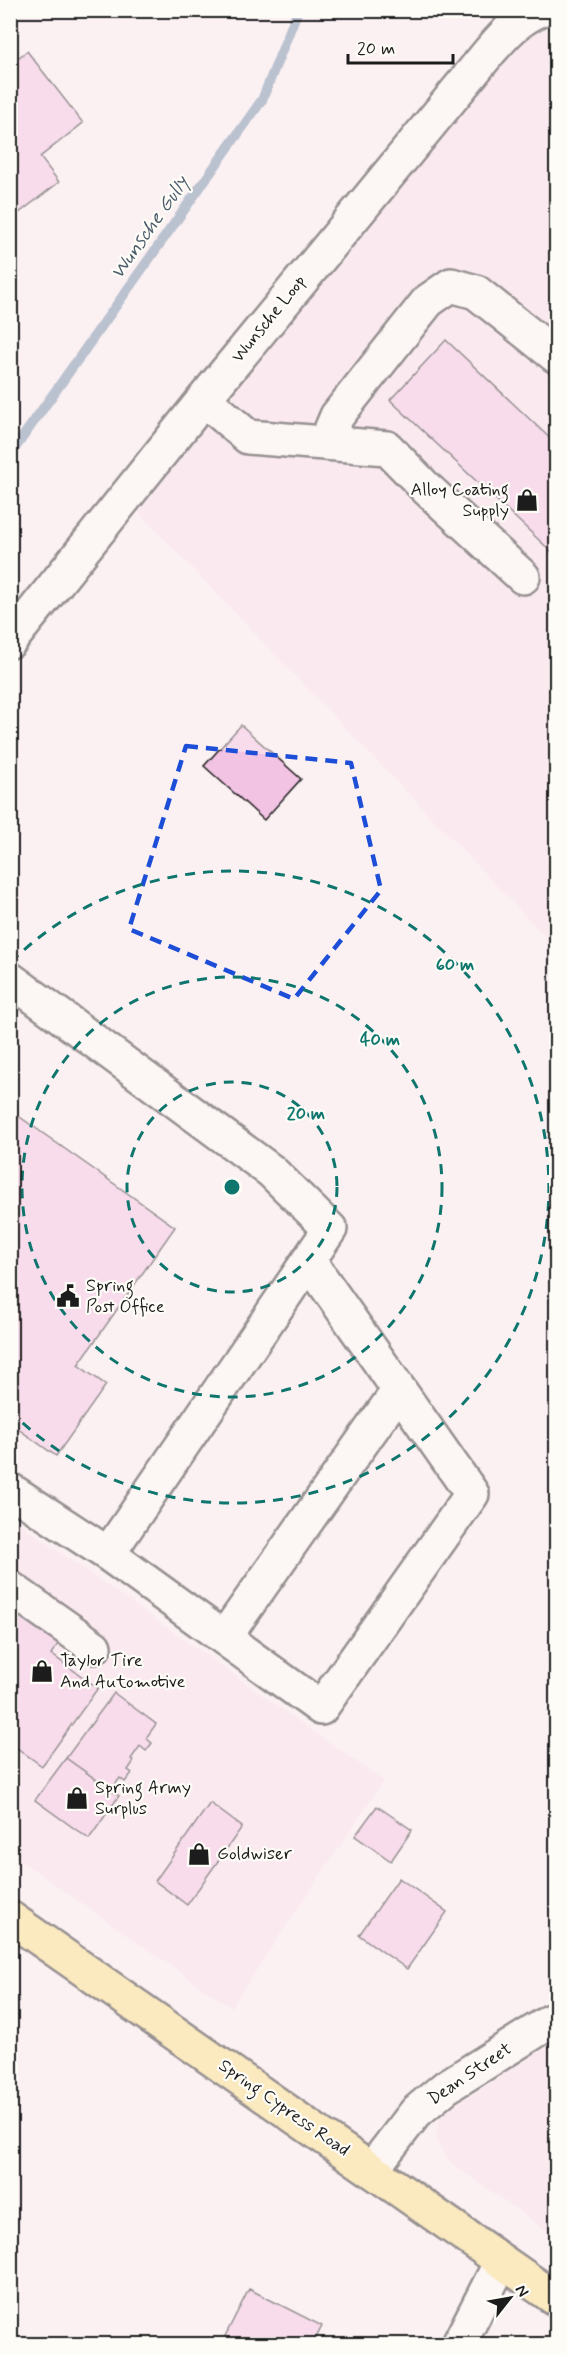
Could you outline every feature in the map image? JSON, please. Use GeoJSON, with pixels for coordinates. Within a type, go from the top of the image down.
{"type":"FeatureCollection","features":[{"type":"Feature","properties":{"kind":"main road","name":"Spring Cypress Road"},"geometry":{"type":"LineString","coordinates":[[10,1918],[556,2299]]}},
{"type":"Feature","properties":{"kind":"street","name":"Wunsche Loop"},"geometry":{"type":"LineString","coordinates":[[10,641],[204,399],[496,44],[525,17],[539,10]]}},
{"type":"Feature","properties":{"kind":"street"},"geometry":{"type":"LineString","coordinates":[[326,442],[337,416],[428,301],[451,285],[476,292],[556,356]]}},
{"type":"Feature","properties":{"kind":"street"},"geometry":{"type":"LineString","coordinates":[[204,399],[248,436],[387,448],[425,487],[523,577]]}},
{"type":"Feature","properties":{"kind":"street"},"geometry":{"type":"LineString","coordinates":[[10,980],[272,1171],[330,1230],[108,1554]]}},
{"type":"Feature","properties":{"kind":"street"},"geometry":{"type":"LineString","coordinates":[[10,1490],[108,1554],[321,1708],[472,1494],[309,1261]]}},
{"type":"Feature","properties":{"kind":"street"},"geometry":{"type":"LineString","coordinates":[[224,1638],[399,1390]]}},
{"type":"Feature","properties":{"kind":"street"},"geometry":{"type":"LineString","coordinates":[[10,1588],[94,1647]]}},
{"type":"Feature","properties":{"kind":"street","name":"Dean Street"},"geometry":{"type":"LineString","coordinates":[[372,2169],[416,2112],[446,2087],[556,2018]]}},
{"type":"Feature","properties":{"kind":"street"},"geometry":{"type":"LineString","coordinates":[[459,2344],[501,2262]]}},
{"type":"Feature","properties":{"kind":"highlighted area"},"geometry":{"type":"Polygon","coordinates":[[[186,746],[351,763],[381,890],[294,999],[129,929],[186,746]]]}},
{"type":"Feature","properties":{"kind":"shaded area"},"geometry":{"type":"Polygon","coordinates":[[[556,26],[556,948],[133,507],[504,59],[534,32],[556,26]]]}},
{"type":"Feature","properties":{"kind":"shaded area"},"geometry":{"type":"Polygon","coordinates":[[[11,1517],[384,1781],[231,2008],[11,1854],[11,1517]]]}},
{"type":"Feature","properties":{"kind":"shaded area"},"geometry":{"type":"Polygon","coordinates":[[[556,2041],[556,2238],[452,2164],[438,2145],[436,2131],[442,2113],[556,2041]]]}},
{"type":"Feature","properties":{"kind":"building"},"geometry":{"type":"Polygon","coordinates":[[[27,51],[83,123],[40,157],[59,182],[10,220],[10,64],[27,51]]]}},
{"type":"Feature","properties":{"kind":"building","name":"Alloy Coating Supply"},"geometry":{"type":"Polygon","coordinates":[[[446,340],[556,444],[556,556],[390,400],[446,340]]]}},
{"type":"Feature","properties":{"kind":"building"},"geometry":{"type":"Polygon","coordinates":[[[241,725],[301,779],[264,820],[204,766],[241,725]]]}},
{"type":"Feature","properties":{"kind":"building","name":"Spring Post Office"},"geometry":{"type":"Polygon","coordinates":[[[10,1110],[175,1227],[78,1365],[106,1385],[56,1456],[10,1423],[10,1110]]]}},
{"type":"Feature","properties":{"kind":"building","name":"Taylor Tire And Automotive"},"geometry":{"type":"Polygon","coordinates":[[[10,1605],[65,1634],[51,1654],[98,1688],[42,1766],[10,1743],[10,1605]]]}},
{"type":"Feature","properties":{"kind":"building"},"geometry":{"type":"Polygon","coordinates":[[[114,1693],[156,1724],[146,1738],[152,1743],[146,1751],[140,1746],[131,1759],[134,1761],[128,1770],[132,1773],[125,1782],[120,1778],[111,1790],[66,1758],[114,1693]]]}},
{"type":"Feature","properties":{"kind":"building","name":"Spring Army Surplus"},"geometry":{"type":"Polygon","coordinates":[[[66,1758],[119,1796],[89,1839],[35,1800],[66,1758]]]}},
{"type":"Feature","properties":{"kind":"building","name":"Goldwiser"},"geometry":{"type":"Polygon","coordinates":[[[210,1803],[242,1827],[187,1905],[155,1881],[210,1803]]]}},
{"type":"Feature","properties":{"kind":"building"},"geometry":{"type":"Polygon","coordinates":[[[377,1806],[412,1830],[391,1861],[355,1836],[377,1806]]]}},
{"type":"Feature","properties":{"kind":"building"},"geometry":{"type":"Polygon","coordinates":[[[399,1878],[447,1912],[407,1969],[359,1935],[399,1878]]]}},
{"type":"Feature","properties":{"kind":"building"},"geometry":{"type":"Polygon","coordinates":[[[249,2289],[322,2326],[313,2344],[221,2344],[249,2289]]]}},
{"type":"Feature","properties":{"kind":"waterway","name":"Wunsche Gully"},"geometry":{"type":"LineString","coordinates":[[10,455],[262,100],[298,10]]}},
{"type":"Feature","properties":{"kind":"place","name":"Alloy Coating Supply"},"geometry":{"type":"Point","coordinates":[527,500]}},
{"type":"Feature","properties":{"kind":"place","name":"Spring Post Office"},"geometry":{"type":"Point","coordinates":[68,1296]}},
{"type":"Feature","properties":{"kind":"place","name":"Taylor Tire And Automotive"},"geometry":{"type":"Point","coordinates":[42,1671]}},
{"type":"Feature","properties":{"kind":"place","name":"Spring Army Surplus"},"geometry":{"type":"Point","coordinates":[77,1798]}},
{"type":"Feature","properties":{"kind":"place","name":"Goldwiser"},"geometry":{"type":"Point","coordinates":[199,1854]}}]}
